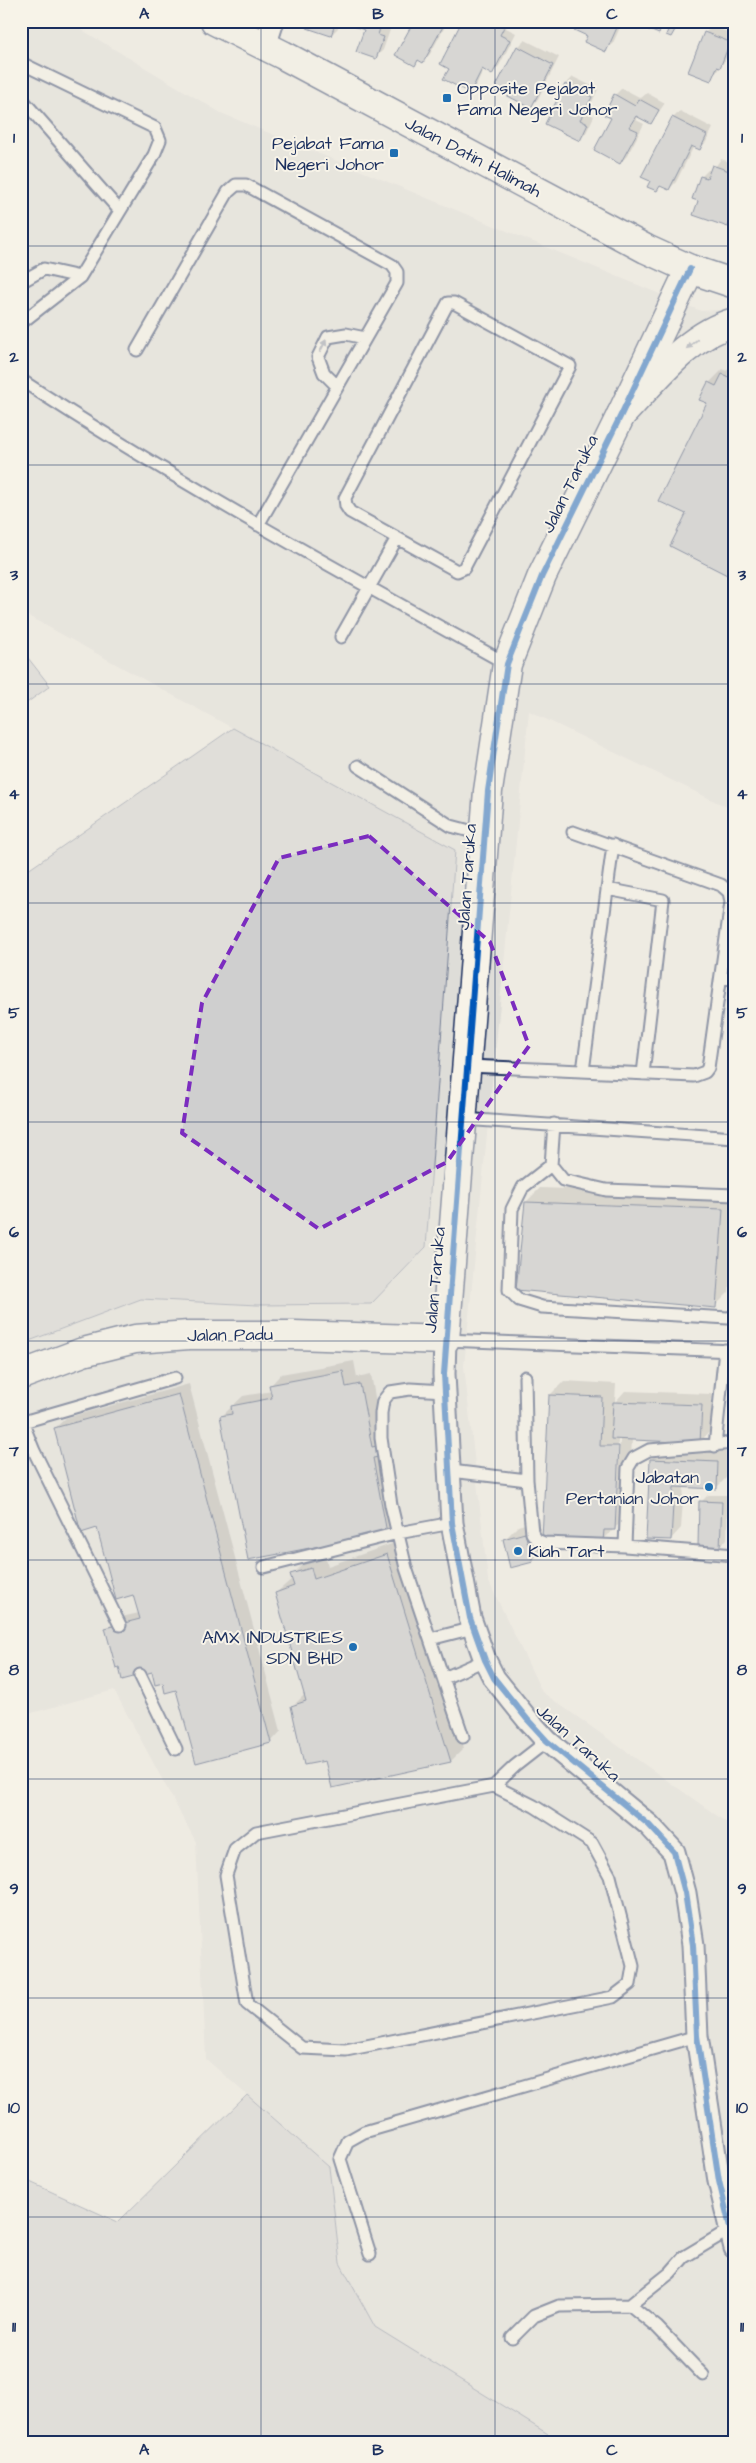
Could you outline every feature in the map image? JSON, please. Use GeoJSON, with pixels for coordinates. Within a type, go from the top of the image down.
{"type":"FeatureCollection","features":[{"type":"Feature","properties":{"kind":"street","name":"Jalan Datin Halimah"},"geometry":{"type":"LineString","coordinates":[[215,21],[269,33],[598,225],[690,269],[735,284]]}},
{"type":"Feature","properties":{"kind":"street","name":"Jalan Taruka"},"geometry":{"type":"LineString","coordinates":[[690,269],[542,576],[507,664],[488,791],[468,1066],[445,1340],[445,1391],[451,1471],[452,1523],[473,1628],[485,1660],[494,1678],[527,1720],[547,1741],[649,1825],[674,1852],[685,1892],[693,1945],[697,2036],[719,2181],[732,2239]]}},
{"type":"Feature","properties":{"kind":"street"},"geometry":{"type":"LineString","coordinates":[[621,415],[684,351],[705,334],[735,322]]}},
{"type":"Feature","properties":{"kind":"street","name":"Jalan Padu"},"geometry":{"type":"LineString","coordinates":[[21,1375],[83,1352],[135,1339],[190,1335],[294,1335],[445,1340]]}},
{"type":"Feature","properties":{"kind":"lane"},"geometry":{"type":"LineString","coordinates":[[21,63],[155,128],[160,140],[154,155],[80,277],[21,323]]}},
{"type":"Feature","properties":{"kind":"lane"},"geometry":{"type":"LineString","coordinates":[[21,98],[120,211]]}},
{"type":"Feature","properties":{"kind":"lane"},"geometry":{"type":"LineString","coordinates":[[137,350],[228,192],[236,185],[246,185],[392,265],[397,272],[397,283],[258,525]]}},
{"type":"Feature","properties":{"kind":"lane"},"geometry":{"type":"LineString","coordinates":[[21,282],[44,269],[80,277]]}},
{"type":"Feature","properties":{"kind":"lane"},"geometry":{"type":"LineString","coordinates":[[454,302],[570,366],[464,568],[457,571],[397,538],[350,512],[346,506],[345,498],[448,303],[454,302]]}},
{"type":"Feature","properties":{"kind":"lane"},"geometry":{"type":"LineString","coordinates":[[337,386],[324,373],[318,357],[328,338],[346,334],[365,338]]}},
{"type":"Feature","properties":{"kind":"lane"},"geometry":{"type":"LineString","coordinates":[[21,380],[90,426],[258,525],[507,664]]}},
{"type":"Feature","properties":{"kind":"lane"},"geometry":{"type":"LineString","coordinates":[[341,637],[397,538]]}},
{"type":"Feature","properties":{"kind":"lane"},"geometry":{"type":"LineString","coordinates":[[358,766],[451,826],[485,835]]}},
{"type":"Feature","properties":{"kind":"lane"},"geometry":{"type":"LineString","coordinates":[[468,1066],[694,1076],[704,1072],[710,1062],[731,902],[729,892],[721,885],[574,832]]}},
{"type":"Feature","properties":{"kind":"lane"},"geometry":{"type":"LineString","coordinates":[[583,1071],[613,845]]}},
{"type":"Feature","properties":{"kind":"lane"},"geometry":{"type":"LineString","coordinates":[[607,889],[663,900],[643,1074]]}},
{"type":"Feature","properties":{"kind":"lane"},"geometry":{"type":"LineString","coordinates":[[722,978],[735,979]]}},
{"type":"Feature","properties":{"kind":"lane"},"geometry":{"type":"LineString","coordinates":[[463,1119],[735,1138]]}},
{"type":"Feature","properties":{"kind":"lane"},"geometry":{"type":"LineString","coordinates":[[554,1124],[551,1165],[564,1180],[606,1190],[735,1195]]}},
{"type":"Feature","properties":{"kind":"lane"},"geometry":{"type":"LineString","coordinates":[[551,1165],[523,1187],[512,1210],[509,1290],[519,1300],[542,1307],[728,1318],[735,1316]]}},
{"type":"Feature","properties":{"kind":"lane"},"geometry":{"type":"LineString","coordinates":[[445,1340],[730,1350],[715,1446]]}},
{"type":"Feature","properties":{"kind":"lane"},"geometry":{"type":"LineString","coordinates":[[120,1625],[34,1451],[22,1421],[175,1378]]}},
{"type":"Feature","properties":{"kind":"lane"},"geometry":{"type":"LineString","coordinates":[[525,1378],[527,1480],[532,1533],[537,1540],[544,1543],[625,1546],[735,1555]]}},
{"type":"Feature","properties":{"kind":"lane"},"geometry":{"type":"LineString","coordinates":[[445,1391],[410,1389],[390,1392],[383,1401],[381,1413],[382,1438],[398,1533],[406,1568],[463,1737]]}},
{"type":"Feature","properties":{"kind":"lane"},"geometry":{"type":"LineString","coordinates":[[625,1546],[628,1468],[634,1458],[649,1450],[735,1443]]}},
{"type":"Feature","properties":{"kind":"lane"},"geometry":{"type":"LineString","coordinates":[[451,1471],[527,1480]]}},
{"type":"Feature","properties":{"kind":"lane"},"geometry":{"type":"LineString","coordinates":[[264,1568],[398,1533],[452,1523]]}},
{"type":"Feature","properties":{"kind":"lane"},"geometry":{"type":"LineString","coordinates":[[430,1639],[473,1628]]}},
{"type":"Feature","properties":{"kind":"lane"},"geometry":{"type":"LineString","coordinates":[[444,1678],[485,1660]]}},
{"type":"Feature","properties":{"kind":"lane"},"geometry":{"type":"LineString","coordinates":[[140,1675],[176,1749]]}},
{"type":"Feature","properties":{"kind":"lane"},"geometry":{"type":"LineString","coordinates":[[494,1786],[534,1806],[592,1843],[610,1876],[633,1966],[630,1984],[613,1996],[346,2050],[302,2048],[247,2004],[226,1875],[235,1849],[256,1832],[494,1786],[515,1766],[547,1741]]}},
{"type":"Feature","properties":{"kind":"lane"},"geometry":{"type":"LineString","coordinates":[[370,2254],[340,2159],[348,2141],[364,2132],[697,2036]]}},
{"type":"Feature","properties":{"kind":"lane"},"geometry":{"type":"LineString","coordinates":[[512,2338],[534,2316],[559,2306],[630,2305],[670,2272],[684,2257],[732,2239]]}},
{"type":"Feature","properties":{"kind":"lane"},"geometry":{"type":"LineString","coordinates":[[630,2305],[657,2327],[704,2375]]}},
{"type":"Feature","properties":{"kind":"highlighted area"},"geometry":{"type":"Polygon","coordinates":[[[369,836],[490,942],[529,1046],[447,1162],[319,1229],[182,1133],[202,1003],[279,858],[369,836]]]}},
{"type":"Feature","properties":{"kind":"shaded area"},"geometry":{"type":"Polygon","coordinates":[[[21,21],[67,21],[221,113],[701,311],[735,309],[735,811],[529,711],[464,1366],[488,1580],[542,1692],[733,1827],[728,2112],[735,2149],[735,2442],[561,2442],[375,2328],[340,2263],[329,2167],[206,2059],[196,1842],[114,1690],[21,1716],[21,1344],[141,1299],[257,1305],[371,1304],[426,1247],[455,850],[21,612],[21,21]]]}},
{"type":"Feature","properties":{"kind":"shaded area"},"geometry":{"type":"Polygon","coordinates":[[[21,649],[50,686],[21,707],[21,649]]]}},
{"type":"Feature","properties":{"kind":"shaded area"},"geometry":{"type":"Polygon","coordinates":[[[233,728],[455,850],[426,1247],[371,1304],[257,1305],[141,1299],[21,1344],[21,875],[233,728]]]}},
{"type":"Feature","properties":{"kind":"shaded area"},"geometry":{"type":"Polygon","coordinates":[[[247,2095],[329,2167],[340,2263],[375,2327],[561,2442],[21,2442],[21,2178],[118,2222],[247,2095]]]}},
{"type":"Feature","properties":{"kind":"building"},"geometry":{"type":"Polygon","coordinates":[[[309,21],[336,21],[331,36],[307,28],[309,21]]]}},
{"type":"Feature","properties":{"kind":"building"},"geometry":{"type":"Polygon","coordinates":[[[341,21],[382,21],[378,35],[384,37],[376,59],[356,52],[364,30],[341,21]]]}},
{"type":"Feature","properties":{"kind":"building"},"geometry":{"type":"Polygon","coordinates":[[[414,21],[446,21],[423,63],[418,60],[415,66],[395,55],[414,21]]]}},
{"type":"Feature","properties":{"kind":"building"},"geometry":{"type":"Polygon","coordinates":[[[462,21],[503,21],[506,23],[500,35],[510,40],[492,75],[482,69],[470,93],[443,79],[449,69],[440,64],[462,21]]]}},
{"type":"Feature","properties":{"kind":"building"},"geometry":{"type":"Polygon","coordinates":[[[578,21],[620,21],[606,52],[584,42],[587,36],[574,30],[578,21]]]}},
{"type":"Feature","properties":{"kind":"building"},"geometry":{"type":"Polygon","coordinates":[[[647,21],[680,21],[671,37],[666,35],[668,30],[661,28],[659,34],[644,28],[647,21]]]}},
{"type":"Feature","properties":{"kind":"building"},"geometry":{"type":"Polygon","coordinates":[[[704,32],[730,42],[720,68],[717,67],[711,81],[688,72],[704,32]]]}},
{"type":"Feature","properties":{"kind":"building"},"geometry":{"type":"Polygon","coordinates":[[[517,46],[553,65],[531,108],[502,93],[503,90],[496,86],[517,46]]]}},
{"type":"Feature","properties":{"kind":"building"},"geometry":{"type":"Polygon","coordinates":[[[565,84],[592,97],[580,120],[588,124],[580,141],[545,124],[565,84]]]}},
{"type":"Feature","properties":{"kind":"building"},"geometry":{"type":"Polygon","coordinates":[[[614,94],[635,106],[639,99],[659,110],[651,124],[636,116],[629,127],[638,131],[620,164],[594,150],[611,118],[604,115],[614,94]]]}},
{"type":"Feature","properties":{"kind":"building"},"geometry":{"type":"Polygon","coordinates":[[[672,117],[707,135],[700,150],[691,146],[669,190],[660,186],[657,191],[647,187],[650,181],[641,177],[672,117]]]}},
{"type":"Feature","properties":{"kind":"building"},"geometry":{"type":"Polygon","coordinates":[[[712,165],[735,173],[735,209],[728,227],[693,215],[698,201],[692,199],[700,176],[707,178],[712,165]]]}},
{"type":"Feature","properties":{"kind":"building"},"geometry":{"type":"Polygon","coordinates":[[[722,374],[735,380],[735,579],[670,546],[686,514],[658,501],[707,403],[699,400],[708,382],[716,386],[722,374]]]}},
{"type":"Feature","properties":{"kind":"building"},"geometry":{"type":"Polygon","coordinates":[[[525,1202],[723,1209],[716,1308],[516,1290],[525,1202]]]}},
{"type":"Feature","properties":{"kind":"building"},"geometry":{"type":"Polygon","coordinates":[[[343,1371],[346,1387],[360,1384],[372,1447],[377,1446],[379,1457],[373,1458],[387,1533],[248,1560],[220,1416],[232,1414],[231,1406],[272,1398],[269,1385],[343,1371]]]}},
{"type":"Feature","properties":{"kind":"building"},"geometry":{"type":"Polygon","coordinates":[[[179,1394],[271,1743],[196,1763],[176,1690],[165,1693],[163,1683],[155,1685],[152,1672],[122,1680],[119,1667],[116,1668],[105,1628],[140,1619],[133,1595],[116,1600],[97,1528],[81,1533],[54,1428],[179,1394]]]}},
{"type":"Feature","properties":{"kind":"building"},"geometry":{"type":"Polygon","coordinates":[[[549,1395],[602,1397],[600,1446],[619,1446],[615,1530],[604,1530],[603,1541],[542,1539],[549,1395]]]}},
{"type":"Feature","properties":{"kind":"building"},"geometry":{"type":"Polygon","coordinates":[[[613,1402],[702,1405],[700,1443],[611,1439],[613,1402]]]}},
{"type":"Feature","properties":{"kind":"building"},"geometry":{"type":"Polygon","coordinates":[[[650,1459],[718,1462],[717,1489],[674,1487],[671,1540],[646,1539],[650,1459]]]}},
{"type":"Feature","properties":{"kind":"building"},"geometry":{"type":"Polygon","coordinates":[[[699,1501],[722,1502],[720,1547],[698,1546],[699,1501]]]}},
{"type":"Feature","properties":{"kind":"building","name":"Kiah Tart"},"geometry":{"type":"Polygon","coordinates":[[[525,1533],[533,1562],[510,1568],[503,1539],[525,1533]]]}},
{"type":"Feature","properties":{"kind":"building","name":"AMX INDUSTRIES SDN BHD"},"geometry":{"type":"Polygon","coordinates":[[[387,1554],[451,1762],[332,1788],[325,1761],[304,1765],[291,1706],[306,1701],[275,1593],[294,1586],[290,1574],[311,1568],[314,1579],[387,1554]]]}},
{"type":"Feature","properties":{"kind":"cycle path"},"geometry":{"type":"LineString","coordinates":[[690,269],[542,576],[507,664],[488,791],[444,1374],[452,1523],[470,1618],[485,1660],[494,1678],[547,1741],[649,1825],[674,1852],[685,1893],[693,1945],[697,2036],[719,2181],[735,2248]]}},
{"type":"Feature","properties":{"kind":"place","name":"Opposite Pejabat Fama Negeri Johor"},"geometry":{"type":"Point","coordinates":[447,98]}},
{"type":"Feature","properties":{"kind":"place","name":"Pejabat Fama Negeri Johor"},"geometry":{"type":"Point","coordinates":[394,153]}},
{"type":"Feature","properties":{"kind":"place","name":"Jabatan Pertanian Johor"},"geometry":{"type":"Point","coordinates":[709,1487]}},
{"type":"Feature","properties":{"kind":"place","name":"Kiah Tart"},"geometry":{"type":"Point","coordinates":[518,1551]}},
{"type":"Feature","properties":{"kind":"place","name":"AMX INDUSTRIES SDN BHD"},"geometry":{"type":"Point","coordinates":[353,1647]}}]}
